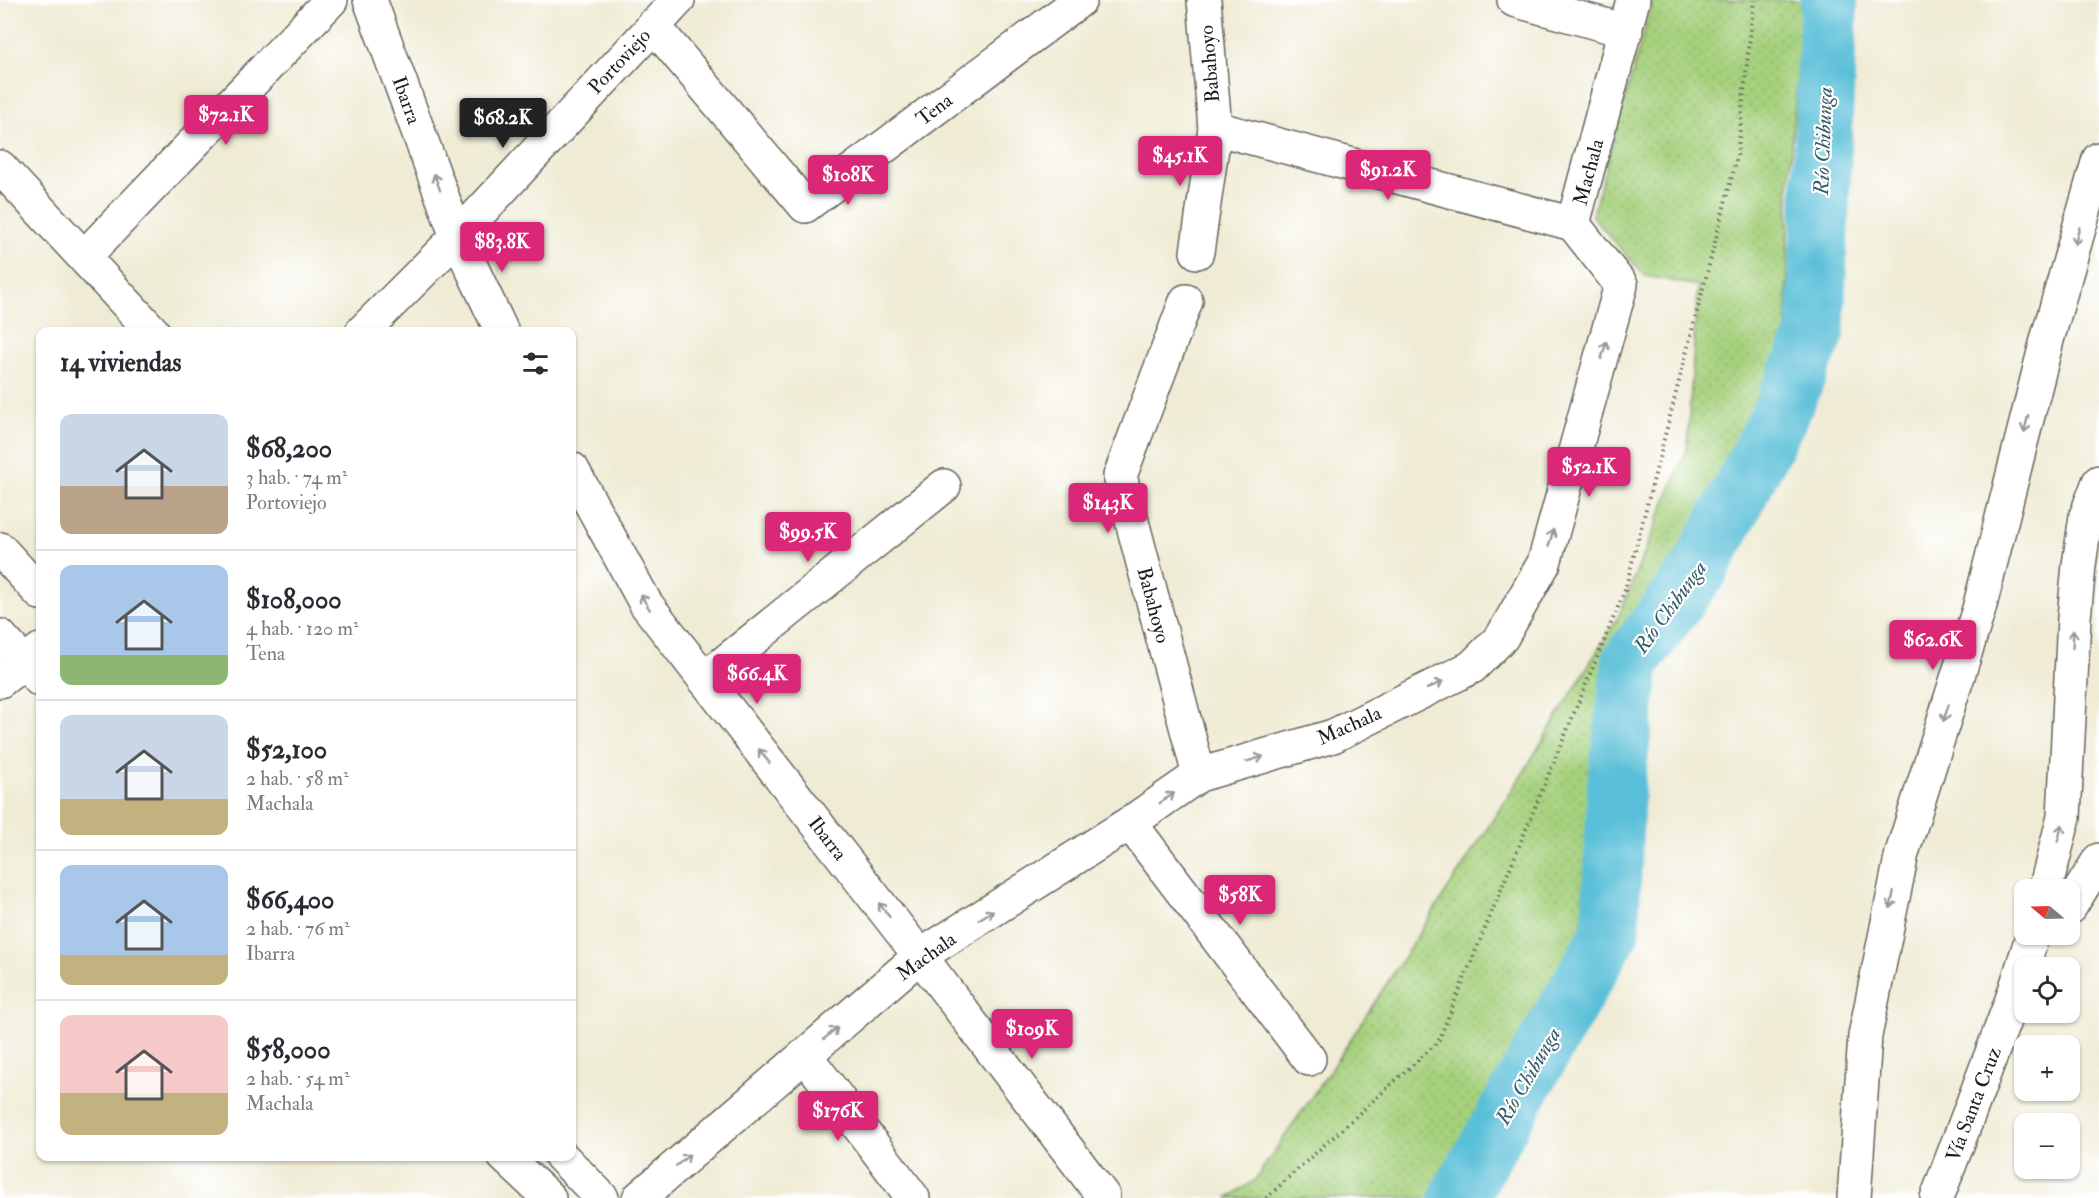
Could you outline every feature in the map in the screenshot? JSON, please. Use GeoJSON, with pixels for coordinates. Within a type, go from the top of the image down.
{"type":"FeatureCollection","features":[{"type":"Feature","properties":{"kind":"street"},"geometry":{"type":"LineString","coordinates":[[84,257],[331,0]]}},
{"type":"Feature","properties":{"kind":"street","name":"Ibarra"},"geometry":{"type":"LineString","coordinates":[[370,0],[457,237],[500,327]]}},
{"type":"Feature","properties":{"kind":"street","name":"Portoviejo"},"geometry":{"type":"LineString","coordinates":[[368,327],[457,237],[678,0]]}},
{"type":"Feature","properties":{"kind":"street","name":"Tena"},"geometry":{"type":"LineString","coordinates":[[653,25],[805,206],[1080,0]]}},
{"type":"Feature","properties":{"kind":"street","name":"Babahoyo"},"geometry":{"type":"LineString","coordinates":[[1197,252],[1215,128],[1204,0]]}},
{"type":"Feature","properties":{"kind":"street"},"geometry":{"type":"LineString","coordinates":[[1514,0],[1630,15]]}},
{"type":"Feature","properties":{"kind":"street","name":"Machala"},"geometry":{"type":"LineString","coordinates":[[639,1198],[920,956],[1131,823],[1199,776],[1333,736],[1472,667],[1502,636],[1544,564],[1622,285],[1574,224],[1630,15]]}},
{"type":"Feature","properties":{"kind":"street"},"geometry":{"type":"LineString","coordinates":[[1215,128],[1574,224]]}},
{"type":"Feature","properties":{"kind":"street"},"geometry":{"type":"LineString","coordinates":[[1854,1198],[1865,1036],[1902,853],[1979,609],[2047,340],[2099,159]]}},
{"type":"Feature","properties":{"kind":"street"},"geometry":{"type":"LineString","coordinates":[[0,167],[148,327]]}},
{"type":"Feature","properties":{"kind":"street","name":"Babahoyo"},"geometry":{"type":"LineString","coordinates":[[1186,301],[1120,477],[1199,776]]}},
{"type":"Feature","properties":{"kind":"street","name":"Ibarra"},"geometry":{"type":"LineString","coordinates":[[576,476],[646,604],[1103,1196]]}},
{"type":"Feature","properties":{"kind":"street"},"geometry":{"type":"LineString","coordinates":[[2048,879],[2064,817],[2074,618],[2079,565],[2086,516],[2099,482]]}},
{"type":"Feature","properties":{"kind":"street"},"geometry":{"type":"LineString","coordinates":[[704,679],[944,486]]}},
{"type":"Feature","properties":{"kind":"street"},"geometry":{"type":"LineString","coordinates":[[0,549],[36,589]]}},
{"type":"Feature","properties":{"kind":"street"},"geometry":{"type":"LineString","coordinates":[[0,636],[26,668]]}},
{"type":"Feature","properties":{"kind":"street"},"geometry":{"type":"LineString","coordinates":[[1131,823],[1309,1059]]}},
{"type":"Feature","properties":{"kind":"street"},"geometry":{"type":"LineString","coordinates":[[2080,891],[2099,860]]}},
{"type":"Feature","properties":{"kind":"street","name":"Vía Santa Cruz"},"geometry":{"type":"LineString","coordinates":[[1937,1198],[2014,1000]]}},
{"type":"Feature","properties":{"kind":"street"},"geometry":{"type":"LineString","coordinates":[[805,1055],[913,1198]]}},
{"type":"Feature","properties":{"kind":"street"},"geometry":{"type":"LineString","coordinates":[[509,1161],[549,1198]]}},
{"type":"Feature","properties":{"kind":"street"},"geometry":{"type":"LineString","coordinates":[[566,1161],[602,1198]]}},
{"type":"Feature","properties":{"kind":"path"},"geometry":{"type":"LineString","coordinates":[[1266,1198],[1438,1042],[1625,590],[1737,157],[1754,0]]}},
{"type":"Feature","properties":{"kind":"green space"},"geometry":{"type":"Polygon","coordinates":[[[1653,0],[1803,0],[1789,184],[1786,364],[1715,498],[1605,728],[1587,821],[1581,944],[1474,1133],[1433,1198],[1228,1198],[1255,1180],[1341,1054],[1520,778],[1618,617],[1687,449],[1698,286],[1645,276],[1592,216],[1653,0]]]}},
{"type":"Feature","properties":{"kind":"waterway","name":"Río Chibunga"},"geometry":{"type":"LineString","coordinates":[[1458,1198],[1610,933],[1616,784],[1631,661],[1701,567],[1782,410],[1815,334],[1829,0]]}}]}
